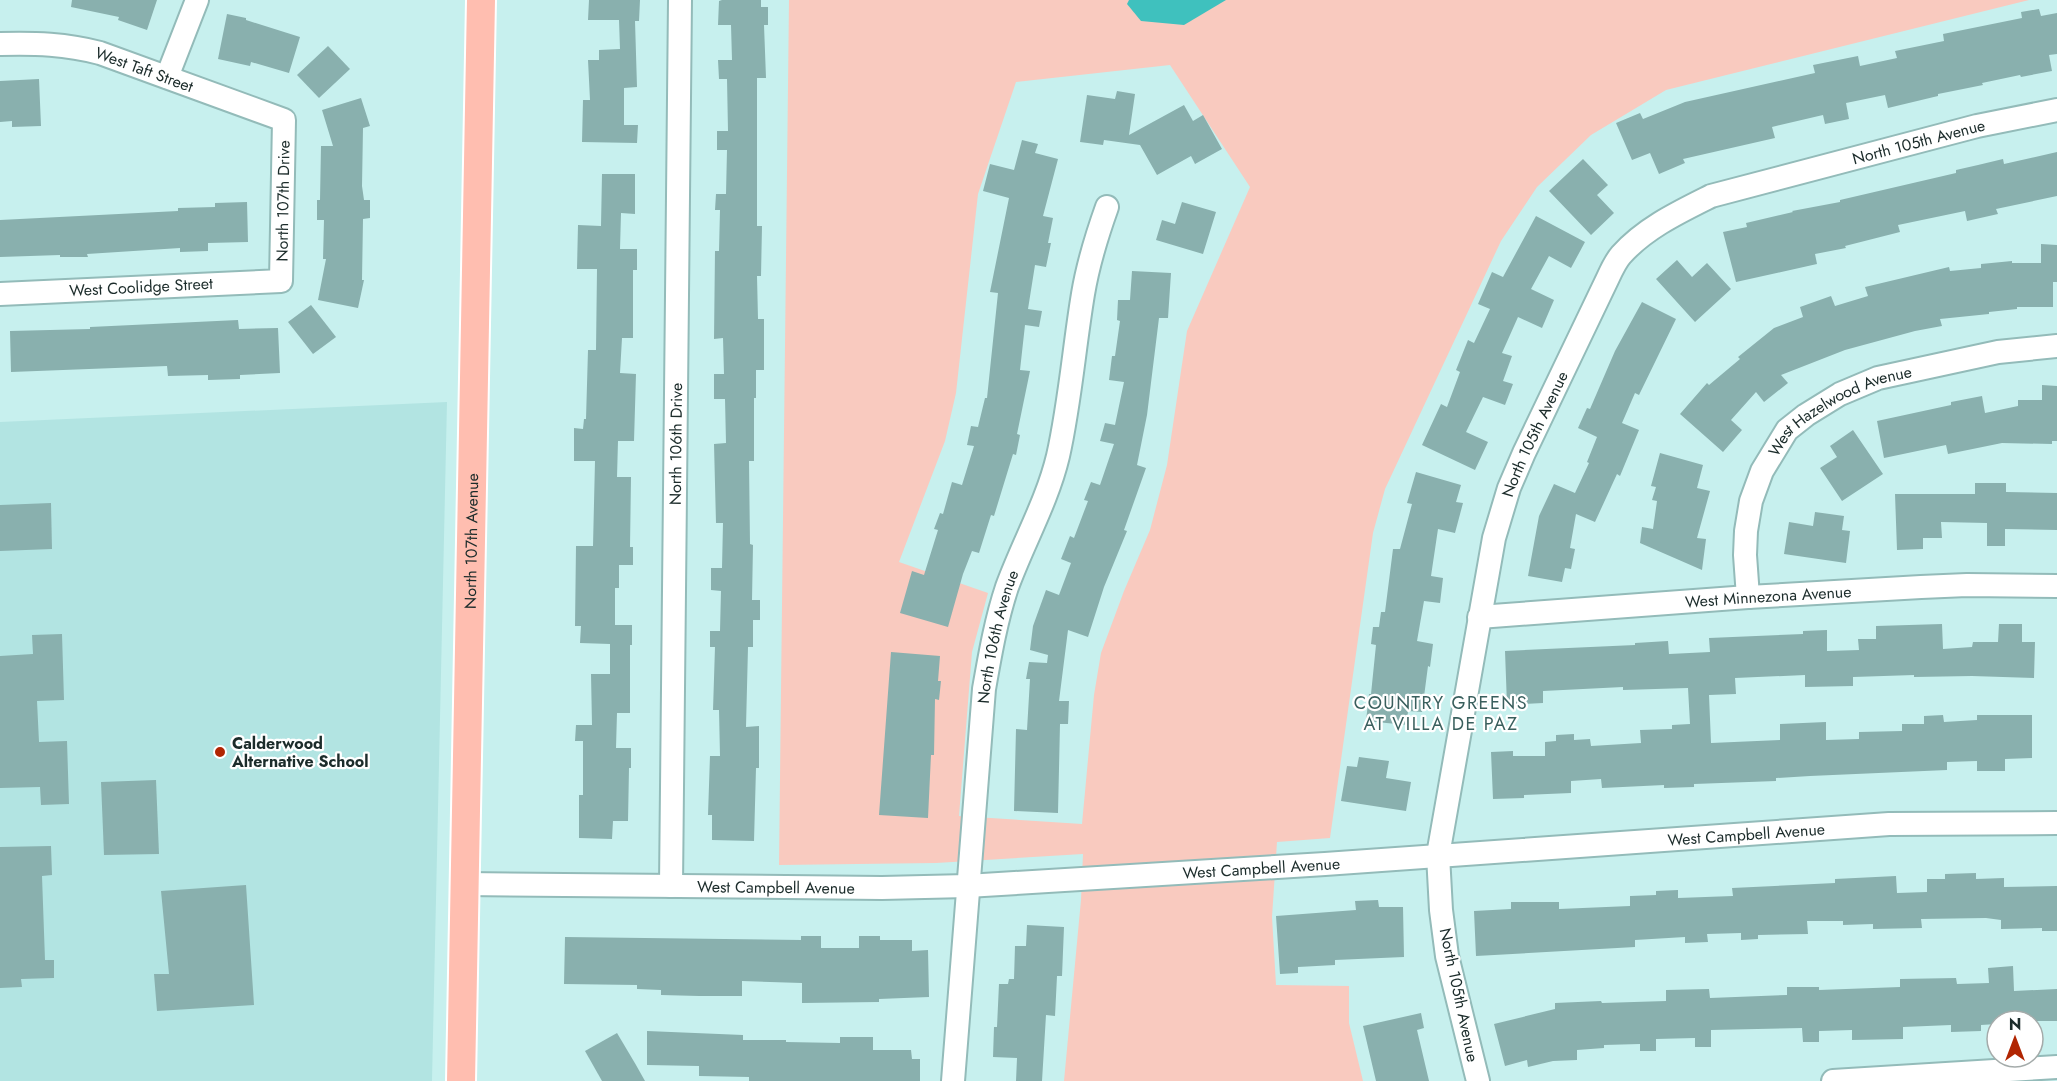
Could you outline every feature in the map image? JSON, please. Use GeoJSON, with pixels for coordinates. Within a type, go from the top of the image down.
{"type":"FeatureCollection","features":[{"type":"Feature","properties":{"kind":"main road","name":"North 107th Avenue"},"geometry":{"type":"LineString","coordinates":[[461,1081],[481,0]]}},
{"type":"Feature","properties":{"kind":"street"},"geometry":{"type":"LineString","coordinates":[[167,77],[197,0]]}},
{"type":"Feature","properties":{"kind":"street","name":"North 106th Drive"},"geometry":{"type":"LineString","coordinates":[[671,886],[680,0]]}},
{"type":"Feature","properties":{"kind":"street","name":"West Taft Street"},"geometry":{"type":"LineString","coordinates":[[0,44],[70,45],[100,53],[284,120]]}},
{"type":"Feature","properties":{"kind":"street","name":"North 105th Avenue"},"geometry":{"type":"LineString","coordinates":[[1478,1081],[1447,956],[1441,910],[1438,855],[1479,617],[1494,538],[1509,488],[1605,284],[1620,257],[1640,237],[1674,214],[1711,196],[1977,126],[2057,110]]}},
{"type":"Feature","properties":{"kind":"street","name":"North 107th Drive"},"geometry":{"type":"LineString","coordinates":[[281,281],[284,120]]}},
{"type":"Feature","properties":{"kind":"street","name":"North 106th Avenue"},"geometry":{"type":"LineString","coordinates":[[952,1081],[984,689],[993,637],[1008,587],[1045,500],[1058,457],[1083,293],[1097,234],[1107,207]]}},
{"type":"Feature","properties":{"kind":"street","name":"West Coolidge Street"},"geometry":{"type":"LineString","coordinates":[[0,294],[281,281]]}},
{"type":"Feature","properties":{"kind":"street","name":"West Hazelwood Avenue"},"geometry":{"type":"LineString","coordinates":[[1748,597],[1745,555],[1751,501],[1762,471],[1787,430],[1806,414],[1840,394],[1878,378],[1998,352],[2057,346]]}},
{"type":"Feature","properties":{"kind":"street","name":"West Minnezona Avenue"},"geometry":{"type":"LineString","coordinates":[[1479,617],[1748,597],[1967,585],[2057,586]]}},
{"type":"Feature","properties":{"kind":"street","name":"West Campbell Avenue"},"geometry":{"type":"LineString","coordinates":[[464,884],[870,888],[967,886],[1889,824],[2057,823]]}},
{"type":"Feature","properties":{"kind":"street"},"geometry":{"type":"LineString","coordinates":[[1833,1081],[2057,1067]]}},
{"type":"Feature","properties":{"kind":"shaded area"},"geometry":{"type":"Polygon","coordinates":[[[789,0],[2029,0],[1666,90],[1591,135],[1537,187],[1501,241],[1385,489],[1373,533],[1330,838],[1277,842],[1272,917],[1276,985],[1349,986],[1349,1023],[1363,1081],[1064,1081],[1081,900],[1083,854],[936,863],[779,865],[789,0]],[[1170,65],[1016,82],[978,194],[956,393],[945,441],[899,562],[988,593],[972,652],[959,816],[1082,824],[1094,695],[1101,653],[1150,530],[1167,465],[1187,331],[1250,187],[1170,65]]]}},
{"type":"Feature","properties":{"kind":"shaded area","name":"Calderwood Alternative School"},"geometry":{"type":"Polygon","coordinates":[[[447,402],[432,1081],[0,1081],[0,422],[447,402]]]}},
{"type":"Feature","properties":{"kind":"water"},"geometry":{"type":"Polygon","coordinates":[[[1129,0],[1226,0],[1184,25],[1141,21],[1127,4],[1129,0]]]}},
{"type":"Feature","properties":{"kind":"building"},"geometry":{"type":"Polygon","coordinates":[[[72,0],[157,0],[147,30],[118,20],[119,17],[71,7],[72,0]]]}},
{"type":"Feature","properties":{"kind":"building"},"geometry":{"type":"Polygon","coordinates":[[[589,0],[640,0],[639,21],[635,21],[637,87],[624,88],[624,125],[638,125],[637,143],[582,142],[583,100],[590,100],[588,60],[599,60],[599,50],[620,49],[619,20],[588,20],[589,0]]]}},
{"type":"Feature","properties":{"kind":"building"},"geometry":{"type":"Polygon","coordinates":[[[761,0],[761,7],[768,7],[768,25],[764,25],[766,78],[757,78],[757,226],[762,226],[761,276],[757,276],[758,319],[764,319],[764,370],[756,370],[754,461],[749,461],[750,544],[753,545],[752,600],[760,600],[760,620],[753,620],[753,647],[748,647],[746,727],[759,726],[759,768],[756,768],[754,841],[712,840],[712,815],[708,815],[710,756],[720,756],[719,710],[713,710],[715,647],[710,647],[710,631],[720,631],[721,591],[711,590],[711,568],[722,568],[723,523],[716,523],[714,444],[726,443],[725,399],[714,399],[714,374],[724,374],[723,338],[714,339],[715,251],[719,251],[720,210],[715,210],[716,194],[726,194],[727,150],[717,150],[717,131],[728,131],[727,79],[719,79],[718,60],[732,60],[731,25],[718,25],[719,1],[761,0]]]}},
{"type":"Feature","properties":{"kind":"building"},"geometry":{"type":"Polygon","coordinates":[[[2039,9],[2041,16],[2057,13],[2057,54],[2049,55],[2052,71],[1982,83],[1983,85],[1938,94],[1938,96],[1888,108],[1885,95],[1846,103],[1849,119],[1825,124],[1823,115],[1772,127],[1775,138],[1683,159],[1685,163],[1659,174],[1650,153],[1632,160],[1616,123],[1640,113],[1643,119],[1685,102],[1815,73],[1813,65],[1858,56],[1860,66],[1897,58],[1895,51],[1944,41],[1943,34],[2022,18],[2021,12],[2039,9]]]}},
{"type":"Feature","properties":{"kind":"building"},"geometry":{"type":"Polygon","coordinates":[[[227,14],[246,18],[246,20],[300,37],[289,73],[251,62],[250,66],[218,59],[227,14]]]}},
{"type":"Feature","properties":{"kind":"building"},"geometry":{"type":"Polygon","coordinates":[[[328,46],[350,69],[319,98],[297,75],[328,46]]]}},
{"type":"Feature","properties":{"kind":"building"},"geometry":{"type":"Polygon","coordinates":[[[39,79],[41,126],[12,127],[12,121],[0,122],[0,81],[39,79]]]}},
{"type":"Feature","properties":{"kind":"building"},"geometry":{"type":"Polygon","coordinates":[[[1117,91],[1135,94],[1129,135],[1184,105],[1193,121],[1203,115],[1222,149],[1195,164],[1191,156],[1157,175],[1140,145],[1104,140],[1103,145],[1080,142],[1087,95],[1115,99],[1117,91]]]}},
{"type":"Feature","properties":{"kind":"building"},"geometry":{"type":"Polygon","coordinates":[[[361,98],[370,126],[363,128],[362,186],[364,200],[370,200],[370,218],[363,219],[362,280],[364,280],[358,308],[318,300],[326,259],[323,259],[324,220],[317,220],[317,200],[320,200],[321,146],[333,146],[322,110],[361,98]]]}},
{"type":"Feature","properties":{"kind":"building"},"geometry":{"type":"Polygon","coordinates":[[[1022,140],[1038,144],[1035,153],[1058,159],[1043,216],[1053,218],[1048,243],[1051,243],[1046,267],[1035,265],[1028,309],[1042,311],[1039,327],[1025,325],[1020,370],[1030,371],[1017,434],[1020,435],[1016,455],[1013,454],[994,516],[991,515],[979,553],[972,551],[948,627],[900,613],[912,571],[924,575],[938,530],[934,529],[940,513],[943,514],[952,482],[962,485],[974,446],[967,445],[971,426],[978,427],[985,398],[987,398],[998,293],[990,292],[1009,198],[983,191],[990,164],[1014,170],[1022,140]]]}},
{"type":"Feature","properties":{"kind":"building"},"geometry":{"type":"Polygon","coordinates":[[[2057,152],[2057,196],[1996,209],[1998,214],[1967,221],[1965,211],[1898,225],[1900,232],[1845,246],[1846,248],[1815,254],[1817,264],[1736,282],[1723,232],[1747,227],[1746,223],[1792,211],[1840,202],[1840,200],[1956,173],[1956,170],[2003,159],[2004,164],[2057,152]]]}},
{"type":"Feature","properties":{"kind":"building"},"geometry":{"type":"Polygon","coordinates":[[[1583,159],[1608,185],[1597,195],[1614,213],[1591,235],[1549,191],[1583,159]]]}},
{"type":"Feature","properties":{"kind":"building"},"geometry":{"type":"Polygon","coordinates":[[[602,174],[635,174],[635,214],[621,213],[620,249],[637,249],[637,270],[633,270],[633,338],[622,338],[620,373],[636,374],[634,441],[618,441],[617,477],[631,477],[630,547],[633,547],[633,565],[619,565],[619,588],[615,588],[615,625],[632,625],[630,713],[617,713],[616,748],[631,748],[631,768],[629,768],[628,821],[613,821],[612,839],[579,838],[579,795],[583,795],[583,741],[575,741],[576,725],[592,725],[591,674],[610,674],[610,644],[580,643],[581,626],[575,626],[576,546],[593,546],[595,461],[574,461],[574,428],[583,429],[584,419],[586,419],[588,350],[596,350],[597,269],[577,269],[578,225],[601,226],[602,174]]]}},
{"type":"Feature","properties":{"kind":"building"},"geometry":{"type":"Polygon","coordinates":[[[247,202],[248,242],[208,243],[208,251],[180,252],[180,248],[87,254],[88,257],[60,257],[60,255],[0,257],[0,220],[178,211],[178,208],[215,207],[215,203],[247,202]]]}},
{"type":"Feature","properties":{"kind":"building"},"geometry":{"type":"Polygon","coordinates":[[[1182,202],[1216,212],[1203,254],[1156,240],[1162,220],[1175,224],[1182,202]]]}},
{"type":"Feature","properties":{"kind":"building"},"geometry":{"type":"Polygon","coordinates":[[[1536,216],[1585,242],[1571,268],[1549,256],[1531,289],[1554,300],[1542,328],[1518,317],[1502,353],[1512,356],[1503,381],[1513,384],[1505,405],[1483,397],[1466,432],[1488,442],[1475,470],[1422,445],[1441,404],[1447,407],[1460,372],[1456,370],[1468,340],[1474,343],[1490,309],[1478,304],[1492,272],[1503,277],[1536,216]]]}},
{"type":"Feature","properties":{"kind":"building"},"geometry":{"type":"Polygon","coordinates":[[[2041,244],[2057,245],[2057,282],[2053,282],[2053,307],[2017,307],[2017,309],[1989,312],[1989,314],[1940,319],[1942,326],[1845,350],[1781,375],[1788,383],[1764,402],[1756,392],[1731,420],[1742,430],[1723,452],[1680,414],[1707,383],[1709,385],[1740,359],[1738,357],[1774,328],[1803,317],[1800,307],[1831,296],[1835,306],[1868,296],[1865,287],[1949,267],[1950,271],[1981,268],[1981,264],[2012,261],[2012,263],[2041,263],[2041,244]]]}},
{"type":"Feature","properties":{"kind":"building"},"geometry":{"type":"Polygon","coordinates":[[[1677,260],[1692,277],[1707,263],[1731,289],[1695,322],[1656,279],[1677,260]]]}},
{"type":"Feature","properties":{"kind":"building"},"geometry":{"type":"Polygon","coordinates":[[[1132,271],[1171,273],[1168,318],[1159,318],[1147,415],[1137,465],[1146,468],[1124,530],[1127,531],[1104,587],[1088,637],[1068,630],[1059,701],[1069,701],[1068,724],[1060,724],[1058,813],[1014,811],[1016,729],[1027,730],[1030,679],[1026,679],[1029,662],[1047,663],[1048,655],[1030,650],[1033,626],[1046,590],[1059,595],[1071,563],[1061,559],[1070,536],[1074,538],[1088,501],[1084,500],[1091,482],[1100,485],[1114,444],[1100,441],[1105,423],[1115,425],[1124,382],[1109,380],[1120,321],[1117,320],[1118,300],[1130,300],[1132,271]]]}},
{"type":"Feature","properties":{"kind":"building"},"geometry":{"type":"Polygon","coordinates":[[[1642,302],[1676,319],[1639,395],[1635,393],[1622,423],[1639,430],[1620,476],[1617,474],[1595,522],[1576,514],[1570,548],[1575,549],[1571,569],[1565,568],[1562,582],[1528,576],[1539,516],[1554,484],[1575,493],[1589,463],[1587,462],[1597,437],[1578,428],[1587,408],[1590,409],[1615,351],[1642,302]]]}},
{"type":"Feature","properties":{"kind":"building"},"geometry":{"type":"Polygon","coordinates":[[[311,305],[336,337],[313,354],[288,322],[311,305]]]}},
{"type":"Feature","properties":{"kind":"building"},"geometry":{"type":"Polygon","coordinates":[[[238,320],[239,329],[278,328],[280,373],[240,375],[240,379],[208,380],[208,375],[168,376],[167,366],[11,372],[10,331],[90,329],[90,327],[238,320]]]}},
{"type":"Feature","properties":{"kind":"building"},"geometry":{"type":"Polygon","coordinates":[[[2042,385],[2057,386],[2057,441],[2052,441],[2052,444],[2002,443],[1948,454],[1946,445],[1884,458],[1877,421],[1982,396],[1985,413],[2018,406],[2018,400],[2042,400],[2042,385]]]}},
{"type":"Feature","properties":{"kind":"building"},"geometry":{"type":"Polygon","coordinates":[[[1853,430],[1883,474],[1842,501],[1820,468],[1837,457],[1830,446],[1853,430]]]}},
{"type":"Feature","properties":{"kind":"building"},"geometry":{"type":"Polygon","coordinates":[[[1660,453],[1703,465],[1697,488],[1710,491],[1697,538],[1706,539],[1702,570],[1640,543],[1642,527],[1653,529],[1657,501],[1652,500],[1656,487],[1651,486],[1660,453]]]}},
{"type":"Feature","properties":{"kind":"building"},"geometry":{"type":"Polygon","coordinates":[[[1416,472],[1461,485],[1456,502],[1463,503],[1455,533],[1438,529],[1431,576],[1443,578],[1440,603],[1424,601],[1417,641],[1433,644],[1422,712],[1408,711],[1407,725],[1366,721],[1376,645],[1371,644],[1373,627],[1379,627],[1381,612],[1385,612],[1393,549],[1400,549],[1412,504],[1407,503],[1416,472]]]}},
{"type":"Feature","properties":{"kind":"building"},"geometry":{"type":"Polygon","coordinates":[[[1975,483],[2006,483],[2006,492],[2057,493],[2057,530],[2005,529],[2005,546],[1987,546],[1987,523],[1941,522],[1942,538],[1923,538],[1923,549],[1897,550],[1895,494],[1975,494],[1975,483]]]}},
{"type":"Feature","properties":{"kind":"building"},"geometry":{"type":"Polygon","coordinates":[[[51,503],[52,549],[0,551],[0,505],[51,503]]]}},
{"type":"Feature","properties":{"kind":"building"},"geometry":{"type":"Polygon","coordinates":[[[1815,512],[1844,516],[1842,530],[1850,531],[1846,563],[1784,554],[1789,522],[1813,526],[1815,512]]]}},
{"type":"Feature","properties":{"kind":"building"},"geometry":{"type":"Polygon","coordinates":[[[1942,624],[1943,649],[1972,647],[1973,642],[1998,642],[1999,624],[2022,624],[2022,642],[2035,642],[2034,678],[1914,677],[1914,675],[1853,677],[1853,686],[1805,687],[1805,675],[1735,678],[1736,694],[1709,695],[1711,743],[1780,740],[1780,724],[1826,722],[1826,740],[1859,739],[1859,732],[1902,731],[1902,724],[1924,724],[1924,716],[1943,715],[1944,722],[1977,720],[1977,715],[2032,715],[2032,758],[2005,759],[2005,771],[1977,771],[1977,761],[1947,762],[1947,770],[1776,778],[1776,781],[1694,784],[1694,787],[1664,788],[1664,785],[1602,788],[1601,779],[1571,781],[1571,793],[1493,799],[1491,752],[1513,751],[1513,756],[1545,756],[1545,742],[1556,741],[1556,735],[1574,734],[1574,740],[1590,739],[1591,746],[1641,743],[1640,730],[1672,729],[1672,725],[1690,724],[1688,688],[1623,690],[1623,687],[1543,691],[1543,703],[1507,705],[1505,651],[1635,645],[1635,643],[1668,641],[1669,654],[1710,652],[1709,638],[1803,634],[1803,631],[1827,630],[1827,651],[1859,650],[1858,639],[1876,639],[1876,626],[1942,624]]]}},
{"type":"Feature","properties":{"kind":"building"},"geometry":{"type":"Polygon","coordinates":[[[62,634],[64,700],[37,701],[39,742],[67,741],[69,804],[41,805],[40,787],[0,788],[0,656],[33,654],[32,635],[62,634]]]}},
{"type":"Feature","properties":{"kind":"building"},"geometry":{"type":"Polygon","coordinates":[[[891,652],[940,656],[938,681],[941,681],[939,700],[935,699],[934,755],[931,755],[928,818],[879,815],[891,652]]]}},
{"type":"Feature","properties":{"kind":"building"},"geometry":{"type":"Polygon","coordinates":[[[1359,757],[1389,761],[1386,778],[1411,782],[1406,811],[1341,801],[1347,766],[1357,767],[1359,757]]]}},
{"type":"Feature","properties":{"kind":"building"},"geometry":{"type":"Polygon","coordinates":[[[156,780],[159,854],[104,855],[101,782],[156,780]]]}},
{"type":"Feature","properties":{"kind":"building"},"geometry":{"type":"Polygon","coordinates":[[[51,846],[52,875],[42,876],[45,960],[54,960],[54,978],[21,979],[22,987],[0,988],[0,847],[51,846]]]}},
{"type":"Feature","properties":{"kind":"building"},"geometry":{"type":"Polygon","coordinates":[[[1976,873],[1976,879],[2004,878],[2004,887],[2057,886],[2057,931],[2042,931],[2042,928],[2001,929],[2001,920],[1986,918],[1921,919],[1922,928],[1873,929],[1873,924],[1843,925],[1843,921],[1807,921],[1808,934],[1758,935],[1758,939],[1741,940],[1741,933],[1707,934],[1708,942],[1685,943],[1685,937],[1635,940],[1635,947],[1476,956],[1474,911],[1511,909],[1511,902],[1559,902],[1559,909],[1630,906],[1630,896],[1656,895],[1656,891],[1678,890],[1678,898],[1733,896],[1732,888],[1835,883],[1835,879],[1896,876],[1897,893],[1927,892],[1927,879],[1945,879],[1945,874],[1976,873]]]}},
{"type":"Feature","properties":{"kind":"building"},"geometry":{"type":"Polygon","coordinates":[[[246,885],[254,1005],[157,1011],[154,974],[169,974],[161,891],[246,885]]]}},
{"type":"Feature","properties":{"kind":"building"},"geometry":{"type":"Polygon","coordinates":[[[1378,900],[1379,907],[1403,907],[1404,957],[1335,960],[1335,965],[1298,967],[1298,973],[1280,974],[1276,916],[1356,910],[1355,901],[1378,900]]]}},
{"type":"Feature","properties":{"kind":"building"},"geometry":{"type":"Polygon","coordinates":[[[1027,925],[1064,927],[1062,976],[1057,976],[1055,1016],[1046,1015],[1042,1081],[1016,1081],[1017,1058],[993,1057],[999,984],[1008,984],[1009,979],[1014,979],[1015,946],[1026,946],[1027,925]]]}},
{"type":"Feature","properties":{"kind":"building"},"geometry":{"type":"Polygon","coordinates":[[[801,936],[821,936],[821,948],[859,948],[859,936],[880,936],[880,940],[912,940],[912,951],[928,950],[929,997],[879,999],[879,1002],[802,1003],[802,983],[742,981],[742,996],[661,995],[661,990],[637,989],[637,985],[564,984],[565,937],[801,940],[801,936]]]}},
{"type":"Feature","properties":{"kind":"building"},"geometry":{"type":"Polygon","coordinates":[[[2013,966],[2014,991],[2057,989],[2057,1021],[2045,1021],[2045,1009],[1985,1009],[1985,1025],[1981,1025],[1981,1031],[1951,1032],[1951,1025],[1903,1027],[1903,1039],[1852,1040],[1852,1030],[1819,1031],[1819,1042],[1803,1042],[1802,1028],[1711,1030],[1711,1047],[1695,1047],[1695,1038],[1656,1039],[1656,1051],[1640,1051],[1640,1044],[1604,1045],[1604,1048],[1577,1050],[1577,1060],[1553,1061],[1528,1067],[1527,1060],[1505,1066],[1494,1024],[1555,1009],[1555,1003],[1666,1001],[1666,990],[1709,989],[1710,998],[1787,995],[1787,987],[1819,987],[1819,990],[1900,987],[1900,979],[1956,978],[1957,984],[1989,983],[1988,968],[2013,966]]]}},
{"type":"Feature","properties":{"kind":"building"},"geometry":{"type":"Polygon","coordinates":[[[1421,1013],[1424,1028],[1417,1030],[1429,1081],[1376,1081],[1363,1026],[1421,1013]]]}},
{"type":"Feature","properties":{"kind":"building"},"geometry":{"type":"Polygon","coordinates":[[[647,1031],[743,1035],[743,1040],[786,1040],[786,1042],[840,1043],[840,1037],[873,1037],[873,1050],[911,1050],[912,1059],[920,1059],[920,1081],[749,1081],[749,1077],[699,1076],[699,1066],[647,1065],[647,1031]]]}},
{"type":"Feature","properties":{"kind":"building"},"geometry":{"type":"Polygon","coordinates":[[[617,1033],[645,1081],[602,1081],[585,1051],[617,1033]]]}},
{"type":"Feature","properties":{"kind":"place","name":"Calderwood Alternative School"},"geometry":{"type":"Point","coordinates":[220,752]}},
{"type":"Feature","properties":{"kind":"district","name":"COUNTRY GREENS AT VILLA DE PAZ"},"geometry":{"type":"Point","coordinates":[1441,713]}}]}
